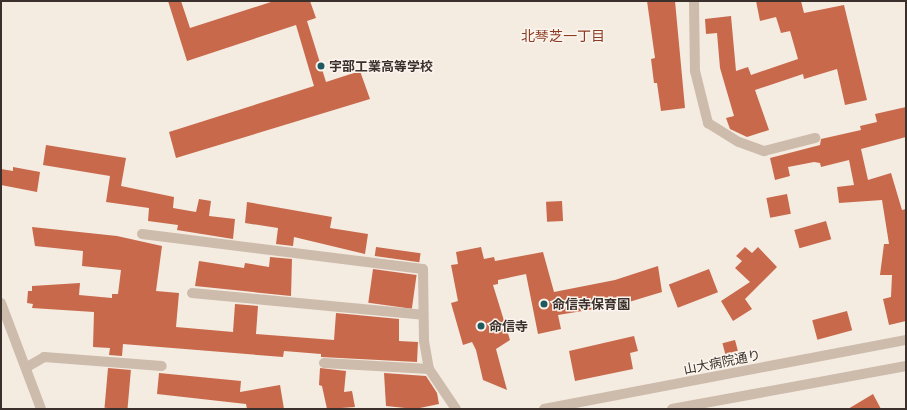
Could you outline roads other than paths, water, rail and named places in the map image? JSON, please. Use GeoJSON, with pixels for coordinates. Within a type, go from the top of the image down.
{"type":"FeatureCollection","features":[{"type":"Feature","properties":{"kind":"street"},"geometry":{"type":"LineString","coordinates":[[694,1],[695,71],[708,123],[740,142],[764,151],[815,138]]}},
{"type":"Feature","properties":{"kind":"street"},"geometry":{"type":"LineString","coordinates":[[142,234],[423,269],[423,315],[429,369],[456,409]]}},
{"type":"Feature","properties":{"kind":"street"},"geometry":{"type":"LineString","coordinates":[[192,292],[423,315]]}},
{"type":"Feature","properties":{"kind":"street"},"geometry":{"type":"LineString","coordinates":[[1,303],[27,367],[41,409]]}},
{"type":"Feature","properties":{"kind":"street","name":"山大病院通り"},"geometry":{"type":"LineString","coordinates":[[544,409],[906,340]]}},
{"type":"Feature","properties":{"kind":"street"},"geometry":{"type":"LineString","coordinates":[[27,367],[44,357],[162,366]]}},
{"type":"Feature","properties":{"kind":"street"},"geometry":{"type":"LineString","coordinates":[[324,363],[429,369]]}},
{"type":"Feature","properties":{"kind":"street"},"geometry":{"type":"LineString","coordinates":[[672,409],[709,406],[906,366]]}},
{"type":"Feature","properties":{"kind":"place","name":"宇部工業高等学校"},"geometry":{"type":"Point","coordinates":[321,66]}},
{"type":"Feature","properties":{"kind":"place","name":"命信寺保育園"},"geometry":{"type":"Point","coordinates":[544,304]}},
{"type":"Feature","properties":{"kind":"place","name":"命信寺"},"geometry":{"type":"Point","coordinates":[481,326]}},
{"type":"Feature","properties":{"kind":"district","name":"北琴芝一丁目"},"geometry":{"type":"Point","coordinates":[563,36]}}]}
